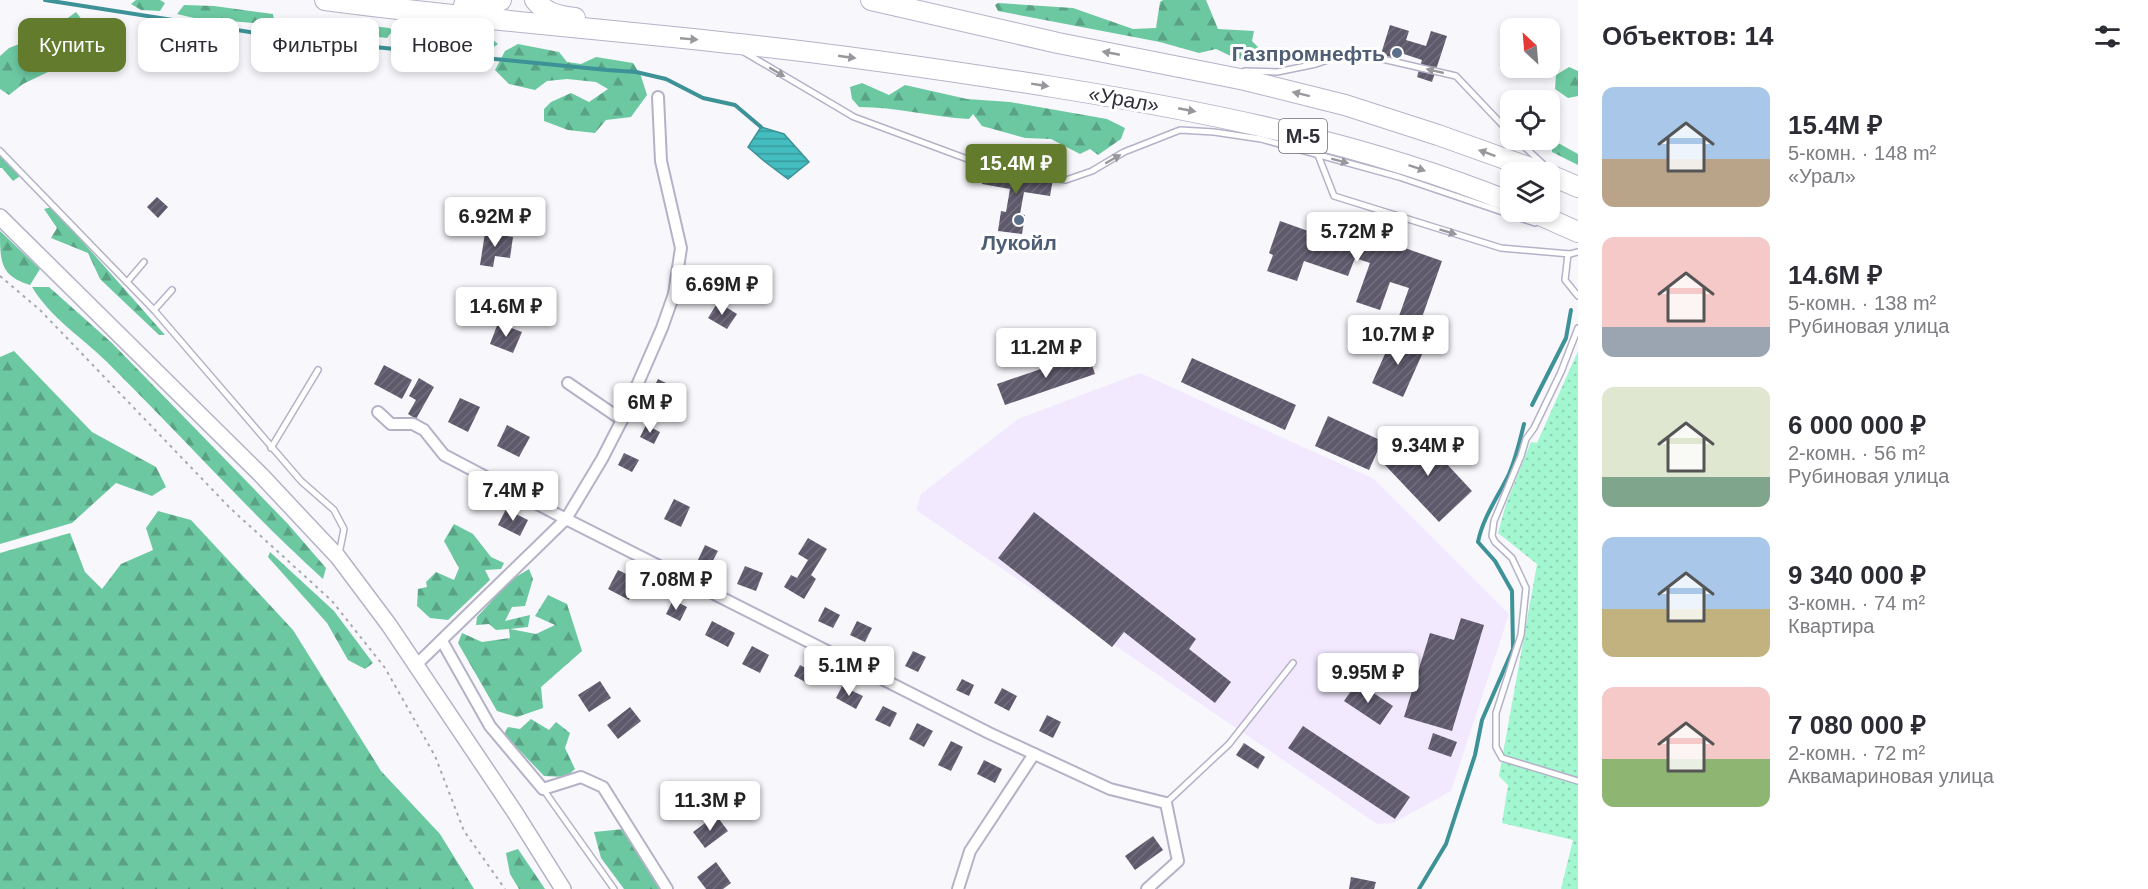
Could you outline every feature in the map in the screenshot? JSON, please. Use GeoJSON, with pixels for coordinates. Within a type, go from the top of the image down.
{"type":"FeatureCollection","features":[{"type":"Feature","properties":{"kind":"highway","name":"М-5"},"geometry":{"type":"LineString","coordinates":[[325,0],[727,42]]}},
{"type":"Feature","properties":{"kind":"highway"},"geometry":{"type":"LineString","coordinates":[[354,4],[401,1],[480,6],[501,0]]}},
{"type":"Feature","properties":{"kind":"highway"},"geometry":{"type":"LineString","coordinates":[[535,0],[544,10],[561,16],[616,24],[663,37]]}},
{"type":"Feature","properties":{"kind":"highway","name":"«Урал»"},"geometry":{"type":"LineString","coordinates":[[871,0],[1058,44],[1245,80],[1345,105],[1514,162]]}},
{"type":"Feature","properties":{"kind":"highway","name":"«Урал»"},"geometry":{"type":"LineString","coordinates":[[727,42],[945,70],[1232,119],[1400,162],[1500,198]]}},
{"type":"Feature","properties":{"kind":"highway","name":"«Урал»"},"geometry":{"type":"LineString","coordinates":[[1560,179],[1578,187]]}},
{"type":"Feature","properties":{"kind":"highway"},"geometry":{"type":"LineString","coordinates":[[1546,222],[1569,232]]}},
{"type":"Feature","properties":{"kind":"main road"},"geometry":{"type":"LineString","coordinates":[[0,217],[261,475],[338,557],[389,625],[514,811],[563,889]]}},
{"type":"Feature","properties":{"kind":"street"},"geometry":{"type":"LineString","coordinates":[[416,665],[566,519],[622,420],[674,294],[681,248],[661,161],[658,97]]}},
{"type":"Feature","properties":{"kind":"street"},"geometry":{"type":"LineString","coordinates":[[568,384],[622,420]]}},
{"type":"Feature","properties":{"kind":"street"},"geometry":{"type":"LineString","coordinates":[[378,412],[391,424],[413,424],[424,430],[444,454],[566,519],[1034,754],[1110,789],[1166,803],[1178,861],[1147,889]]}},
{"type":"Feature","properties":{"kind":"street"},"geometry":{"type":"LineString","coordinates":[[442,641],[490,726],[543,789],[581,777],[603,787],[667,889]]}},
{"type":"Feature","properties":{"kind":"street"},"geometry":{"type":"LineString","coordinates":[[958,889],[970,851],[1034,754]]}},
{"type":"Feature","properties":{"kind":"lane"},"geometry":{"type":"LineString","coordinates":[[727,42],[854,117],[997,170],[1066,180],[1092,171],[1124,152],[1180,130],[1215,132],[1261,140],[1318,155],[1500,207]]}},
{"type":"Feature","properties":{"kind":"lane"},"geometry":{"type":"LineString","coordinates":[[1242,71],[1277,72],[1316,64],[1352,52],[1456,76],[1500,122]]}},
{"type":"Feature","properties":{"kind":"lane"},"geometry":{"type":"LineString","coordinates":[[1192,69],[1232,70]]}},
{"type":"Feature","properties":{"kind":"lane"},"geometry":{"type":"LineString","coordinates":[[0,150],[154,310],[301,481],[334,510],[344,529],[338,557]]}},
{"type":"Feature","properties":{"kind":"lane"},"geometry":{"type":"LineString","coordinates":[[1526,150],[1538,162]]}},
{"type":"Feature","properties":{"kind":"lane"},"geometry":{"type":"LineString","coordinates":[[1318,155],[1334,196],[1501,248],[1568,254],[1578,252]]}},
{"type":"Feature","properties":{"kind":"lane"},"geometry":{"type":"LineString","coordinates":[[1569,232],[1578,237]]}},
{"type":"Feature","properties":{"kind":"lane"},"geometry":{"type":"LineString","coordinates":[[1568,254],[1565,280],[1578,296]]}},
{"type":"Feature","properties":{"kind":"lane"},"geometry":{"type":"LineString","coordinates":[[127,282],[144,262]]}},
{"type":"Feature","properties":{"kind":"lane"},"geometry":{"type":"LineString","coordinates":[[154,310],[172,290]]}},
{"type":"Feature","properties":{"kind":"lane"},"geometry":{"type":"LineString","coordinates":[[1578,328],[1561,372],[1534,428],[1526,439],[1494,521],[1492,536],[1495,542],[1512,558],[1526,588],[1521,635],[1496,713],[1496,747],[1502,758],[1578,781]]}},
{"type":"Feature","properties":{"kind":"lane"},"geometry":{"type":"LineString","coordinates":[[271,448],[318,370]]}},
{"type":"Feature","properties":{"kind":"lane"},"geometry":{"type":"LineString","coordinates":[[1166,803],[1229,744],[1293,663]]}},
{"type":"Feature","properties":{"kind":"lane"},"geometry":{"type":"LineString","coordinates":[[543,789],[614,889]]}},
{"type":"Feature","properties":{"kind":"path"},"geometry":{"type":"LineString","coordinates":[[0,276],[40,310],[230,508],[332,601],[386,668],[435,756],[464,831],[505,889]]}},
{"type":"Feature","properties":{"kind":"shaded area"},"geometry":{"type":"Polygon","coordinates":[[[1140,373],[1374,479],[1509,614],[1451,791],[1393,823],[1377,824],[916,510],[921,494],[1018,419],[1140,373]]]}},
{"type":"Feature","properties":{"kind":"green space"},"geometry":{"type":"Polygon","coordinates":[[[136,0],[160,0],[165,3],[160,11],[141,10],[131,4],[136,0]]]}},
{"type":"Feature","properties":{"kind":"green space"},"geometry":{"type":"Polygon","coordinates":[[[1163,0],[1206,0],[1218,29],[1254,31],[1252,41],[1267,56],[1237,59],[1216,49],[1199,53],[1160,42],[998,11],[995,5],[998,3],[1073,8],[1133,29],[1156,28],[1160,2],[1163,0]]]}},
{"type":"Feature","properties":{"kind":"green space"},"geometry":{"type":"Polygon","coordinates":[[[184,5],[214,6],[273,14],[274,18],[251,18],[251,23],[239,22],[239,18],[194,18],[177,14],[184,5]]]}},
{"type":"Feature","properties":{"kind":"green space"},"geometry":{"type":"Polygon","coordinates":[[[76,12],[81,18],[68,18],[76,12]]]}},
{"type":"Feature","properties":{"kind":"green space"},"geometry":{"type":"Polygon","coordinates":[[[379,27],[391,29],[387,38],[379,37],[379,27]]]}},
{"type":"Feature","properties":{"kind":"green space"},"geometry":{"type":"Polygon","coordinates":[[[18,44],[18,72],[48,72],[23,84],[9,95],[0,89],[0,56],[9,48],[18,44]]]}},
{"type":"Feature","properties":{"kind":"green space"},"geometry":{"type":"Polygon","coordinates":[[[518,44],[559,52],[567,62],[581,64],[596,57],[633,63],[641,76],[647,95],[631,117],[606,120],[595,133],[568,130],[544,121],[544,109],[551,102],[571,93],[589,102],[608,89],[596,82],[567,79],[547,81],[535,90],[509,84],[495,70],[505,51],[518,44]]]}},
{"type":"Feature","properties":{"kind":"green space"},"geometry":{"type":"Polygon","coordinates":[[[1569,67],[1578,71],[1578,96],[1568,98],[1560,90],[1555,89],[1556,78],[1560,78],[1560,73],[1569,67]]]}},
{"type":"Feature","properties":{"kind":"green space"},"geometry":{"type":"Polygon","coordinates":[[[862,83],[889,95],[905,85],[967,99],[1010,102],[1107,119],[1125,128],[1121,139],[1098,155],[1090,149],[1080,154],[1051,139],[1025,138],[982,126],[973,114],[969,119],[859,107],[852,99],[850,87],[862,83]]]}},
{"type":"Feature","properties":{"kind":"green space"},"geometry":{"type":"Polygon","coordinates":[[[1560,144],[1578,154],[1578,165],[1552,150],[1560,150],[1560,144]]]}},
{"type":"Feature","properties":{"kind":"green space"},"geometry":{"type":"Polygon","coordinates":[[[0,151],[9,158],[20,176],[13,181],[0,168],[0,151]]]}},
{"type":"Feature","properties":{"kind":"green space"},"geometry":{"type":"Polygon","coordinates":[[[52,207],[165,335],[159,335],[100,279],[88,253],[51,238],[57,228],[44,209],[52,207]]]}},
{"type":"Feature","properties":{"kind":"green space"},"geometry":{"type":"Polygon","coordinates":[[[0,231],[40,269],[30,285],[7,272],[0,251],[0,231]]]}},
{"type":"Feature","properties":{"kind":"green space"},"geometry":{"type":"Polygon","coordinates":[[[32,287],[49,287],[112,343],[288,524],[326,568],[323,579],[267,526],[106,361],[56,317],[32,287]]]}},
{"type":"Feature","properties":{"kind":"green space"},"geometry":{"type":"Polygon","coordinates":[[[14,351],[92,432],[156,467],[166,487],[152,496],[116,483],[72,523],[0,544],[0,357],[14,351]]]}},
{"type":"Feature","properties":{"kind":"green space"},"geometry":{"type":"Polygon","coordinates":[[[1578,351],[1578,889],[1561,889],[1573,840],[1502,823],[1508,785],[1499,776],[1537,564],[1498,533],[1506,504],[1531,442],[1537,443],[1578,351]]]}},
{"type":"Feature","properties":{"kind":"green space"},"geometry":{"type":"Polygon","coordinates":[[[158,511],[191,520],[293,630],[381,771],[440,834],[474,889],[0,889],[0,553],[70,533],[85,572],[102,589],[121,564],[153,550],[146,528],[158,511]]]}},
{"type":"Feature","properties":{"kind":"green space"},"geometry":{"type":"Polygon","coordinates":[[[454,524],[473,534],[491,557],[504,563],[501,569],[485,570],[490,580],[448,620],[430,618],[417,606],[418,589],[427,587],[426,582],[436,572],[454,580],[459,568],[444,541],[454,524]]]}},
{"type":"Feature","properties":{"kind":"green space"},"geometry":{"type":"Polygon","coordinates":[[[270,552],[334,611],[373,663],[365,669],[348,660],[327,623],[268,557],[270,552]]]}},
{"type":"Feature","properties":{"kind":"green space"},"geometry":{"type":"Polygon","coordinates":[[[529,569],[533,579],[525,606],[512,607],[505,621],[530,615],[528,627],[510,629],[536,634],[555,625],[535,616],[548,595],[567,604],[582,651],[541,687],[543,708],[517,717],[497,711],[458,643],[462,633],[482,642],[510,638],[509,629],[496,630],[489,624],[476,625],[477,617],[511,580],[529,569]]]}},
{"type":"Feature","properties":{"kind":"green space"},"geometry":{"type":"Polygon","coordinates":[[[531,719],[549,730],[556,722],[570,733],[565,748],[575,769],[566,777],[544,776],[504,734],[508,727],[520,729],[531,719]]]}},
{"type":"Feature","properties":{"kind":"green space"},"geometry":{"type":"Polygon","coordinates":[[[624,829],[662,889],[624,889],[601,858],[594,832],[624,829]]]}},
{"type":"Feature","properties":{"kind":"green space"},"geometry":{"type":"Polygon","coordinates":[[[518,849],[545,889],[519,889],[510,874],[506,853],[518,849]]]}},
{"type":"Feature","properties":{"kind":"water"},"geometry":{"type":"Polygon","coordinates":[[[761,127],[784,134],[809,162],[788,179],[748,147],[761,127]]]}},
{"type":"Feature","properties":{"kind":"building"},"geometry":{"type":"Polygon","coordinates":[[[1390,25],[1409,31],[1406,40],[1426,46],[1431,31],[1447,36],[1432,82],[1417,77],[1422,60],[1401,53],[1399,60],[1381,54],[1390,25]]]}},
{"type":"Feature","properties":{"kind":"building"},"geometry":{"type":"Polygon","coordinates":[[[985,168],[1053,179],[1050,196],[1024,192],[1020,214],[1025,215],[1022,234],[998,231],[1001,211],[1006,212],[1010,189],[982,184],[985,168]]]}},
{"type":"Feature","properties":{"kind":"building"},"geometry":{"type":"Polygon","coordinates":[[[157,197],[168,207],[158,218],[147,207],[157,197]]]}},
{"type":"Feature","properties":{"kind":"building"},"geometry":{"type":"Polygon","coordinates":[[[1316,217],[1442,261],[1420,323],[1399,316],[1409,288],[1390,282],[1380,310],[1356,302],[1370,263],[1355,258],[1348,276],[1304,261],[1297,281],[1267,271],[1273,255],[1269,253],[1280,221],[1311,232],[1316,217]]]}},
{"type":"Feature","properties":{"kind":"building"},"geometry":{"type":"Polygon","coordinates":[[[485,233],[513,237],[510,258],[495,256],[493,267],[480,265],[485,233]]]}},
{"type":"Feature","properties":{"kind":"building"},"geometry":{"type":"Polygon","coordinates":[[[718,302],[737,314],[727,329],[708,318],[718,302]]]}},
{"type":"Feature","properties":{"kind":"building"},"geometry":{"type":"Polygon","coordinates":[[[498,323],[522,332],[513,353],[490,344],[498,323]]]}},
{"type":"Feature","properties":{"kind":"building"},"geometry":{"type":"Polygon","coordinates":[[[1393,336],[1424,350],[1403,397],[1372,383],[1393,336]]]}},
{"type":"Feature","properties":{"kind":"building"},"geometry":{"type":"Polygon","coordinates":[[[1088,353],[1095,374],[1005,405],[997,384],[1088,353]]]}},
{"type":"Feature","properties":{"kind":"building"},"geometry":{"type":"Polygon","coordinates":[[[1192,358],[1296,405],[1285,430],[1181,382],[1192,358]]]}},
{"type":"Feature","properties":{"kind":"building"},"geometry":{"type":"Polygon","coordinates":[[[384,365],[412,380],[402,399],[374,384],[384,365]]]}},
{"type":"Feature","properties":{"kind":"building"},"geometry":{"type":"Polygon","coordinates":[[[419,378],[434,387],[416,419],[408,414],[416,400],[409,396],[419,378]]]}},
{"type":"Feature","properties":{"kind":"building"},"geometry":{"type":"Polygon","coordinates":[[[658,379],[674,387],[670,395],[654,387],[658,379]]]}},
{"type":"Feature","properties":{"kind":"building"},"geometry":{"type":"Polygon","coordinates":[[[460,398],[480,407],[468,432],[448,422],[460,398]]]}},
{"type":"Feature","properties":{"kind":"building"},"geometry":{"type":"Polygon","coordinates":[[[1328,416],[1382,441],[1369,470],[1315,446],[1328,416]]]}},
{"type":"Feature","properties":{"kind":"building"},"geometry":{"type":"Polygon","coordinates":[[[507,425],[530,437],[519,457],[497,446],[507,425]]]}},
{"type":"Feature","properties":{"kind":"building"},"geometry":{"type":"Polygon","coordinates":[[[646,425],[660,432],[654,444],[640,437],[646,425]]]}},
{"type":"Feature","properties":{"kind":"building"},"geometry":{"type":"Polygon","coordinates":[[[1418,433],[1472,491],[1439,522],[1384,464],[1418,433]]]}},
{"type":"Feature","properties":{"kind":"building"},"geometry":{"type":"Polygon","coordinates":[[[624,453],[639,460],[632,472],[618,465],[624,453]]]}},
{"type":"Feature","properties":{"kind":"building"},"geometry":{"type":"Polygon","coordinates":[[[674,499],[690,507],[681,527],[664,519],[674,499]]]}},
{"type":"Feature","properties":{"kind":"building"},"geometry":{"type":"Polygon","coordinates":[[[506,509],[528,520],[520,536],[498,525],[506,509]]]}},
{"type":"Feature","properties":{"kind":"building"},"geometry":{"type":"Polygon","coordinates":[[[1034,512],[1196,639],[1189,649],[1231,682],[1215,703],[1124,632],[1112,647],[998,558],[1034,512]]]}},
{"type":"Feature","properties":{"kind":"building"},"geometry":{"type":"Polygon","coordinates":[[[808,538],[827,549],[811,575],[816,579],[804,599],[784,587],[791,575],[797,578],[808,560],[798,554],[808,538]]]}},
{"type":"Feature","properties":{"kind":"building"},"geometry":{"type":"Polygon","coordinates":[[[705,545],[718,551],[709,568],[697,562],[705,545]]]}},
{"type":"Feature","properties":{"kind":"building"},"geometry":{"type":"Polygon","coordinates":[[[745,566],[763,573],[756,591],[737,584],[745,566]]]}},
{"type":"Feature","properties":{"kind":"building"},"geometry":{"type":"Polygon","coordinates":[[[618,570],[639,580],[629,600],[608,589],[618,570]]]}},
{"type":"Feature","properties":{"kind":"building"},"geometry":{"type":"Polygon","coordinates":[[[673,600],[687,607],[680,621],[666,614],[673,600]]]}},
{"type":"Feature","properties":{"kind":"building"},"geometry":{"type":"Polygon","coordinates":[[[825,607],[840,615],[833,628],[818,621],[825,607]]]}},
{"type":"Feature","properties":{"kind":"building"},"geometry":{"type":"Polygon","coordinates":[[[1461,618],[1484,625],[1452,731],[1404,717],[1430,633],[1454,640],[1461,618]]]}},
{"type":"Feature","properties":{"kind":"building"},"geometry":{"type":"Polygon","coordinates":[[[712,621],[735,633],[728,647],[705,635],[712,621]]]}},
{"type":"Feature","properties":{"kind":"building"},"geometry":{"type":"Polygon","coordinates":[[[857,621],[872,628],[865,642],[850,635],[857,621]]]}},
{"type":"Feature","properties":{"kind":"building"},"geometry":{"type":"Polygon","coordinates":[[[752,646],[769,655],[760,673],[742,664],[752,646]]]}},
{"type":"Feature","properties":{"kind":"building"},"geometry":{"type":"Polygon","coordinates":[[[913,651],[926,657],[918,672],[905,666],[913,651]]]}},
{"type":"Feature","properties":{"kind":"building"},"geometry":{"type":"Polygon","coordinates":[[[800,665],[815,673],[809,684],[794,676],[800,665]]]}},
{"type":"Feature","properties":{"kind":"building"},"geometry":{"type":"Polygon","coordinates":[[[962,679],[974,685],[969,696],[956,690],[962,679]]]}},
{"type":"Feature","properties":{"kind":"building"},"geometry":{"type":"Polygon","coordinates":[[[600,681],[611,698],[589,712],[578,695],[600,681]]]}},
{"type":"Feature","properties":{"kind":"building"},"geometry":{"type":"Polygon","coordinates":[[[1357,682],[1393,706],[1380,725],[1344,701],[1357,682]]]}},
{"type":"Feature","properties":{"kind":"building"},"geometry":{"type":"Polygon","coordinates":[[[842,686],[863,696],[856,709],[836,698],[842,686]]]}},
{"type":"Feature","properties":{"kind":"building"},"geometry":{"type":"Polygon","coordinates":[[[1002,688],[1017,696],[1009,711],[994,703],[1002,688]]]}},
{"type":"Feature","properties":{"kind":"building"},"geometry":{"type":"Polygon","coordinates":[[[883,706],[897,713],[890,727],[875,720],[883,706]]]}},
{"type":"Feature","properties":{"kind":"building"},"geometry":{"type":"Polygon","coordinates":[[[630,707],[641,721],[618,739],[607,725],[630,707]]]}},
{"type":"Feature","properties":{"kind":"building"},"geometry":{"type":"Polygon","coordinates":[[[1047,715],[1061,722],[1053,738],[1039,731],[1047,715]]]}},
{"type":"Feature","properties":{"kind":"building"},"geometry":{"type":"Polygon","coordinates":[[[917,723],[933,731],[924,747],[909,739],[917,723]]]}},
{"type":"Feature","properties":{"kind":"building"},"geometry":{"type":"Polygon","coordinates":[[[1303,726],[1410,797],[1395,819],[1288,748],[1303,726]]]}},
{"type":"Feature","properties":{"kind":"building"},"geometry":{"type":"Polygon","coordinates":[[[1433,733],[1457,742],[1451,757],[1428,749],[1433,733]]]}},
{"type":"Feature","properties":{"kind":"building"},"geometry":{"type":"Polygon","coordinates":[[[951,741],[963,747],[951,771],[938,765],[951,741]]]}},
{"type":"Feature","properties":{"kind":"building"},"geometry":{"type":"Polygon","coordinates":[[[1244,743],[1265,757],[1258,769],[1236,755],[1244,743]]]}},
{"type":"Feature","properties":{"kind":"building"},"geometry":{"type":"Polygon","coordinates":[[[984,760],[1002,769],[995,783],[977,774],[984,760]]]}},
{"type":"Feature","properties":{"kind":"building"},"geometry":{"type":"Polygon","coordinates":[[[716,815],[728,831],[705,848],[693,832],[716,815]]]}},
{"type":"Feature","properties":{"kind":"building"},"geometry":{"type":"Polygon","coordinates":[[[1153,836],[1163,850],[1135,870],[1125,856],[1153,836]]]}},
{"type":"Feature","properties":{"kind":"building"},"geometry":{"type":"Polygon","coordinates":[[[716,862],[731,883],[723,889],[706,889],[697,877],[716,862]]]}},
{"type":"Feature","properties":{"kind":"building"},"geometry":{"type":"Polygon","coordinates":[[[1351,877],[1376,882],[1374,889],[1349,889],[1351,877]]]}},
{"type":"Feature","properties":{"kind":"waterway"},"geometry":{"type":"LineString","coordinates":[[45,0],[251,32]]}},
{"type":"Feature","properties":{"kind":"waterway"},"geometry":{"type":"LineString","coordinates":[[379,47],[636,72],[666,79],[703,98],[735,105],[761,127]]}},
{"type":"Feature","properties":{"kind":"waterway"},"geometry":{"type":"LineString","coordinates":[[1532,405],[1566,338],[1571,310]]}},
{"type":"Feature","properties":{"kind":"waterway"},"geometry":{"type":"LineString","coordinates":[[1419,889],[1446,844],[1475,755],[1482,720],[1513,649],[1512,591],[1495,561],[1478,542],[1487,516],[1511,468],[1524,424]]}},
{"type":"Feature","properties":{"kind":"place","name":"Газпромнефть"},"geometry":{"type":"Point","coordinates":[1397,53]}},
{"type":"Feature","properties":{"kind":"place","name":"Лукойл"},"geometry":{"type":"Point","coordinates":[1019,220]}}]}
